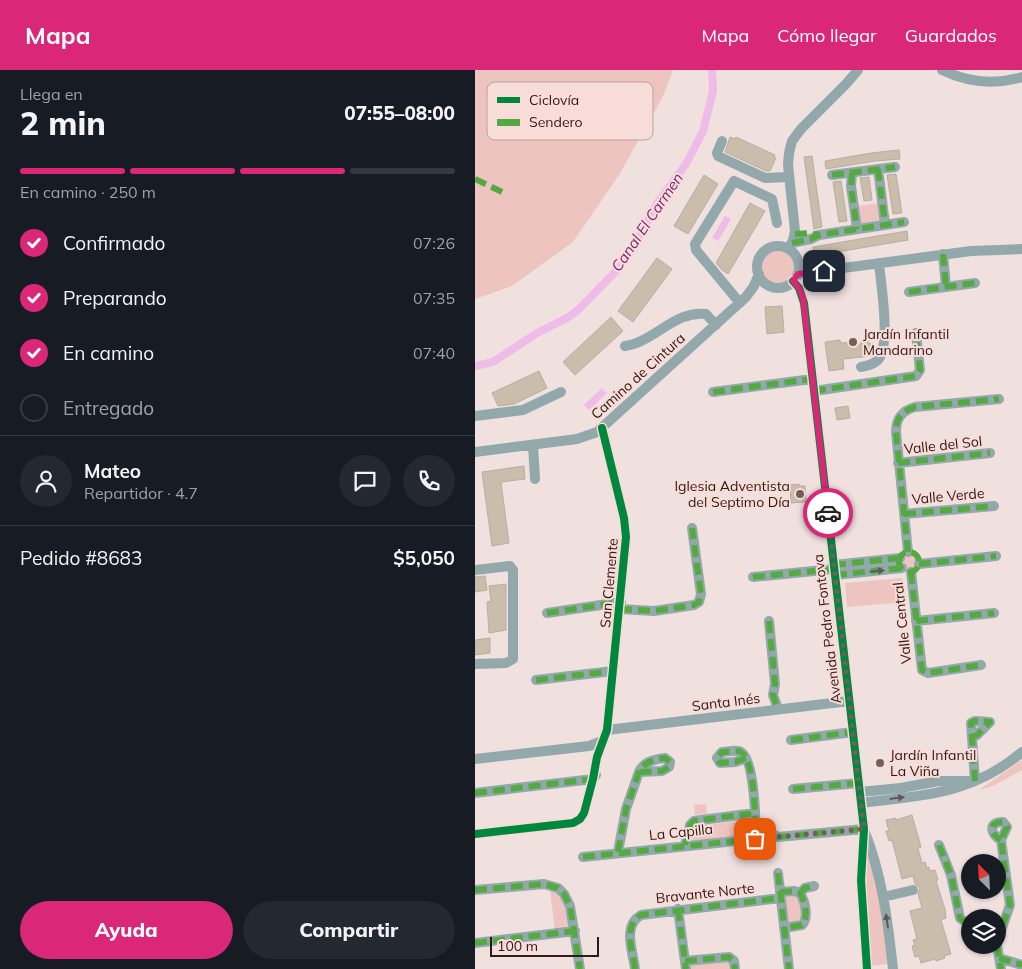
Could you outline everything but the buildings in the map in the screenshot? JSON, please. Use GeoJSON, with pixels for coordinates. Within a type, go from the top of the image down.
{"type":"FeatureCollection","features":[{"type":"Feature","properties":{"kind":"street"},"geometry":{"type":"LineString","coordinates":[[858,70],[796,134],[789,153],[789,177],[795,225],[792,242],[799,268],[795,277],[786,286],[777,287],[764,282],[759,274],[758,262],[761,255],[766,250],[777,246],[792,242],[811,239],[819,235],[904,222]]}},
{"type":"Feature","properties":{"kind":"street"},"geometry":{"type":"LineString","coordinates":[[942,70],[979,81],[998,81],[1022,77]]}},
{"type":"Feature","properties":{"kind":"street"},"geometry":{"type":"LineString","coordinates":[[723,141],[717,153],[718,156],[765,178],[789,177]]}},
{"type":"Feature","properties":{"kind":"street"},"geometry":{"type":"LineString","coordinates":[[833,175],[895,167]]}},
{"type":"Feature","properties":{"kind":"street"},"geometry":{"type":"LineString","coordinates":[[878,170],[885,224]]}},
{"type":"Feature","properties":{"kind":"street"},"geometry":{"type":"LineString","coordinates":[[852,172],[851,186],[857,229]]}},
{"type":"Feature","properties":{"kind":"street"},"geometry":{"type":"LineString","coordinates":[[743,300],[696,250],[695,244],[734,181],[772,199],[777,223]]}},
{"type":"Feature","properties":{"kind":"street"},"geometry":{"type":"LineString","coordinates":[[795,277],[943,254],[1022,249]]}},
{"type":"Feature","properties":{"kind":"street"},"geometry":{"type":"LineString","coordinates":[[943,254],[946,287]]}},
{"type":"Feature","properties":{"kind":"street"},"geometry":{"type":"LineString","coordinates":[[861,367],[869,366],[881,356],[885,335],[879,263]]}},
{"type":"Feature","properties":{"kind":"street","name":"Camino de Cintura"},"geometry":{"type":"LineString","coordinates":[[475,452],[585,438],[602,428],[743,300],[754,286],[759,274]]}},
{"type":"Feature","properties":{"kind":"street","name":"Avenida Pedro Fontova"},"geometry":{"type":"LineString","coordinates":[[795,277],[803,298],[864,829],[861,880],[867,969]]}},
{"type":"Feature","properties":{"kind":"street"},"geometry":{"type":"LineString","coordinates":[[909,292],[975,283]]}},
{"type":"Feature","properties":{"kind":"street","name":"Camino de Cintura"},"geometry":{"type":"LineString","coordinates":[[743,300],[761,291],[777,287]]}},
{"type":"Feature","properties":{"kind":"street"},"geometry":{"type":"LineString","coordinates":[[625,346],[639,342],[695,312],[706,314],[716,325]]}},
{"type":"Feature","properties":{"kind":"street"},"geometry":{"type":"LineString","coordinates":[[814,390],[916,376],[920,370],[915,333]]}},
{"type":"Feature","properties":{"kind":"street"},"geometry":{"type":"LineString","coordinates":[[713,392],[813,379]]}},
{"type":"Feature","properties":{"kind":"street"},"geometry":{"type":"LineString","coordinates":[[475,416],[523,410],[561,392]]}},
{"type":"Feature","properties":{"kind":"street","name":"Valle Central"},"geometry":{"type":"LineString","coordinates":[[981,665],[928,673],[923,672],[921,667],[916,621],[905,563],[904,514],[896,428],[900,415],[906,410],[999,398]]}},
{"type":"Feature","properties":{"kind":"street","name":"San Clemente"},"geometry":{"type":"LineString","coordinates":[[475,834],[578,821],[584,813],[593,779],[598,773],[602,758],[602,741],[607,730],[626,551],[625,527],[602,428]]}},
{"type":"Feature","properties":{"kind":"street"},"geometry":{"type":"LineString","coordinates":[[533,445],[535,479]]}},
{"type":"Feature","properties":{"kind":"street","name":"Valle del Sol"},"geometry":{"type":"LineString","coordinates":[[898,463],[990,453]]}},
{"type":"Feature","properties":{"kind":"street","name":"Valle Verde"},"geometry":{"type":"LineString","coordinates":[[904,514],[994,506]]}},
{"type":"Feature","properties":{"kind":"street"},"geometry":{"type":"LineString","coordinates":[[547,612],[620,606],[654,611],[694,605],[699,602],[701,594],[692,528]]}},
{"type":"Feature","properties":{"kind":"street"},"geometry":{"type":"LineString","coordinates":[[753,577],[905,563],[916,554],[919,559],[916,569],[905,563]]}},
{"type":"Feature","properties":{"kind":"street"},"geometry":{"type":"LineString","coordinates":[[919,564],[996,556]]}},
{"type":"Feature","properties":{"kind":"street"},"geometry":{"type":"LineString","coordinates":[[475,570],[510,566],[513,570],[513,659],[506,663],[475,664]]}},
{"type":"Feature","properties":{"kind":"street"},"geometry":{"type":"LineString","coordinates":[[916,621],[994,612]]}},
{"type":"Feature","properties":{"kind":"street"},"geometry":{"type":"LineString","coordinates":[[769,621],[775,684],[780,696],[778,710]]}},
{"type":"Feature","properties":{"kind":"street"},"geometry":{"type":"LineString","coordinates":[[536,680],[613,671]]}},
{"type":"Feature","properties":{"kind":"street","name":"Santa Inés"},"geometry":{"type":"LineString","coordinates":[[607,730],[849,701]]}},
{"type":"Feature","properties":{"kind":"street"},"geometry":{"type":"LineString","coordinates":[[791,740],[853,732]]}},
{"type":"Feature","properties":{"kind":"street"},"geometry":{"type":"LineString","coordinates":[[972,737],[975,781]]}},
{"type":"Feature","properties":{"kind":"street"},"geometry":{"type":"LineString","coordinates":[[475,760],[589,746],[602,741]]}},
{"type":"Feature","properties":{"kind":"street"},"geometry":{"type":"LineString","coordinates":[[793,790],[860,792],[876,795],[945,792],[975,781],[999,769],[1022,752]]}},
{"type":"Feature","properties":{"kind":"street"},"geometry":{"type":"LineString","coordinates":[[746,758],[753,785],[755,839]]}},
{"type":"Feature","properties":{"kind":"street"},"geometry":{"type":"LineString","coordinates":[[618,852],[626,809],[639,772]]}},
{"type":"Feature","properties":{"kind":"street"},"geometry":{"type":"LineString","coordinates":[[475,793],[593,779]]}},
{"type":"Feature","properties":{"kind":"street"},"geometry":{"type":"LineString","coordinates":[[685,845],[690,826],[694,821],[755,813]]}},
{"type":"Feature","properties":{"kind":"street","name":"Avenida Pedro Fontova"},"geometry":{"type":"LineString","coordinates":[[864,829],[873,854],[883,897],[893,969]]}},
{"type":"Feature","properties":{"kind":"street","name":"La Capilla"},"geometry":{"type":"LineString","coordinates":[[583,856],[755,839],[764,833],[778,837],[864,829]]}},
{"type":"Feature","properties":{"kind":"street"},"geometry":{"type":"LineString","coordinates":[[1001,840],[1010,901],[1006,909]]}},
{"type":"Feature","properties":{"kind":"street"},"geometry":{"type":"LineString","coordinates":[[939,845],[951,875],[961,919]]}},
{"type":"Feature","properties":{"kind":"street"},"geometry":{"type":"LineString","coordinates":[[777,873],[789,969]]}},
{"type":"Feature","properties":{"kind":"street"},"geometry":{"type":"LineString","coordinates":[[475,890],[545,884],[554,886],[562,891],[568,902],[575,932],[580,969]]}},
{"type":"Feature","properties":{"kind":"street"},"geometry":{"type":"LineString","coordinates":[[784,928],[801,925],[805,921],[803,898],[800,893],[805,888],[814,886]]}},
{"type":"Feature","properties":{"kind":"street"},"geometry":{"type":"LineString","coordinates":[[883,897],[913,890]]}},
{"type":"Feature","properties":{"kind":"street","name":"Bravante Norte"},"geometry":{"type":"LineString","coordinates":[[635,969],[630,931],[635,920],[645,914],[780,895],[796,891],[800,893]]}},
{"type":"Feature","properties":{"kind":"street"},"geometry":{"type":"LineString","coordinates":[[678,909],[685,965],[729,957],[734,961],[735,969]]}},
{"type":"Feature","properties":{"kind":"street"},"geometry":{"type":"LineString","coordinates":[[475,942],[575,932]]}},
{"type":"Feature","properties":{"kind":"street"},"geometry":{"type":"LineString","coordinates":[[998,954],[1001,969]]}},
{"type":"Feature","properties":{"kind":"street"},"geometry":{"type":"LineString","coordinates":[[999,958],[1022,965]]}},
{"type":"Feature","properties":{"kind":"shaded area"},"geometry":{"type":"Polygon","coordinates":[[[475,70],[673,70],[663,96],[653,114],[653,82],[487,82],[487,140],[638,140],[619,175],[573,242],[512,286],[475,299],[475,70]]]}},
{"type":"Feature","properties":{"kind":"shaded area"},"geometry":{"type":"Polygon","coordinates":[[[879,203],[881,222],[860,226],[857,206],[879,203]]]}},
{"type":"Feature","properties":{"kind":"shaded area"},"geometry":{"type":"Polygon","coordinates":[[[725,216],[731,219],[718,241],[712,238],[725,216]]]}},
{"type":"Feature","properties":{"kind":"shaded area"},"geometry":{"type":"Polygon","coordinates":[[[778,249],[785,250],[790,254],[794,259],[794,273],[790,278],[785,282],[778,283],[771,282],[766,278],[762,273],[761,266],[762,259],[766,254],[771,250],[778,249]]]}},
{"type":"Feature","properties":{"kind":"shaded area"},"geometry":{"type":"Polygon","coordinates":[[[602,388],[607,393],[589,410],[584,405],[602,388]]]}},
{"type":"Feature","properties":{"kind":"shaded area"},"geometry":{"type":"Polygon","coordinates":[[[910,555],[915,557],[917,562],[915,567],[910,569],[905,567],[903,562],[905,557],[910,555]]]}},
{"type":"Feature","properties":{"kind":"shaded area"},"geometry":{"type":"Polygon","coordinates":[[[902,578],[904,602],[847,607],[845,583],[902,578]]]}},
{"type":"Feature","properties":{"kind":"shaded area"},"geometry":{"type":"Polygon","coordinates":[[[1022,760],[1022,770],[993,786],[979,790],[1022,760]]]}},
{"type":"Feature","properties":{"kind":"shaded area"},"geometry":{"type":"Polygon","coordinates":[[[706,804],[707,814],[695,815],[694,805],[706,804]]]}},
{"type":"Feature","properties":{"kind":"shaded area"},"geometry":{"type":"Polygon","coordinates":[[[750,820],[752,836],[692,843],[695,826],[750,820]]]}},
{"type":"Feature","properties":{"kind":"shaded area"},"geometry":{"type":"Polygon","coordinates":[[[868,844],[876,879],[889,964],[871,966],[866,879],[868,844]]]}},
{"type":"Feature","properties":{"kind":"shaded area"},"geometry":{"type":"Polygon","coordinates":[[[550,889],[562,901],[569,928],[555,931],[550,889]]]}},
{"type":"Feature","properties":{"kind":"shaded area"},"geometry":{"type":"Polygon","coordinates":[[[798,894],[803,920],[789,924],[787,922],[785,895],[798,894]]]}},
{"type":"Feature","properties":{"kind":"shaded area"},"geometry":{"type":"Polygon","coordinates":[[[729,962],[732,969],[689,969],[691,965],[729,962]]]}},
{"type":"Feature","properties":{"kind":"waterway","name":"Canal El Carmen"},"geometry":{"type":"LineString","coordinates":[[475,366],[493,362],[537,333],[567,318],[578,310],[621,266],[658,202],[686,164],[703,131],[713,91],[712,70]]}},
{"type":"Feature","properties":{"kind":"marked path"},"geometry":{"type":"LineString","coordinates":[[832,175],[895,167]]}},
{"type":"Feature","properties":{"kind":"marked path"},"geometry":{"type":"LineString","coordinates":[[878,169],[885,224]]}},
{"type":"Feature","properties":{"kind":"marked path"},"geometry":{"type":"LineString","coordinates":[[852,173],[851,186],[857,229]]}},
{"type":"Feature","properties":{"kind":"marked path"},"geometry":{"type":"LineString","coordinates":[[475,179],[502,192]]}},
{"type":"Feature","properties":{"kind":"marked path"},"geometry":{"type":"LineString","coordinates":[[792,243],[811,239],[819,235],[904,222]]}},
{"type":"Feature","properties":{"kind":"marked path"},"geometry":{"type":"LineString","coordinates":[[795,234],[811,233],[819,235]]}},
{"type":"Feature","properties":{"kind":"marked path"},"geometry":{"type":"LineString","coordinates":[[943,254],[946,287]]}},
{"type":"Feature","properties":{"kind":"marked path"},"geometry":{"type":"LineString","coordinates":[[909,292],[975,283]]}},
{"type":"Feature","properties":{"kind":"marked path"},"geometry":{"type":"LineString","coordinates":[[814,391],[916,376],[920,370],[916,333]]}},
{"type":"Feature","properties":{"kind":"marked path"},"geometry":{"type":"LineString","coordinates":[[713,392],[812,379]]}},
{"type":"Feature","properties":{"kind":"marked path"},"geometry":{"type":"LineString","coordinates":[[908,552],[896,432],[900,416],[915,407],[999,399]]}},
{"type":"Feature","properties":{"kind":"marked path"},"geometry":{"type":"LineString","coordinates":[[898,463],[990,453]]}},
{"type":"Feature","properties":{"kind":"marked path"},"geometry":{"type":"LineString","coordinates":[[904,514],[994,506]]}},
{"type":"Feature","properties":{"kind":"marked path"},"geometry":{"type":"LineString","coordinates":[[620,609],[654,611],[694,605],[699,602],[701,594],[692,528]]}},
{"type":"Feature","properties":{"kind":"marked path"},"geometry":{"type":"LineString","coordinates":[[909,552],[916,555],[919,562],[916,569],[909,572],[902,569],[899,562],[902,555],[909,552]]}},
{"type":"Feature","properties":{"kind":"marked path"},"geometry":{"type":"LineString","coordinates":[[919,564],[996,556]]}},
{"type":"Feature","properties":{"kind":"marked path"},"geometry":{"type":"LineString","coordinates":[[834,565],[900,558]]}},
{"type":"Feature","properties":{"kind":"marked path"},"geometry":{"type":"LineString","coordinates":[[835,575],[902,568]]}},
{"type":"Feature","properties":{"kind":"marked path"},"geometry":{"type":"LineString","coordinates":[[753,577],[834,569]]}},
{"type":"Feature","properties":{"kind":"marked path"},"geometry":{"type":"LineString","coordinates":[[911,572],[922,670],[928,673],[981,665]]}},
{"type":"Feature","properties":{"kind":"marked path"},"geometry":{"type":"LineString","coordinates":[[547,613],[621,602]]}},
{"type":"Feature","properties":{"kind":"marked path"},"geometry":{"type":"LineString","coordinates":[[916,621],[994,613]]}},
{"type":"Feature","properties":{"kind":"marked path"},"geometry":{"type":"LineString","coordinates":[[769,621],[775,684],[773,695],[778,709]]}},
{"type":"Feature","properties":{"kind":"marked path"},"geometry":{"type":"LineString","coordinates":[[536,680],[613,671]]}},
{"type":"Feature","properties":{"kind":"marked path"},"geometry":{"type":"LineString","coordinates":[[972,737],[977,735],[990,722],[975,721],[971,723],[975,781]]}},
{"type":"Feature","properties":{"kind":"marked path"},"geometry":{"type":"LineString","coordinates":[[791,740],[853,732]]}},
{"type":"Feature","properties":{"kind":"marked path"},"geometry":{"type":"LineString","coordinates":[[746,758],[735,762],[720,763],[717,758],[722,752],[735,751],[741,752],[746,757],[754,793],[755,839]]}},
{"type":"Feature","properties":{"kind":"marked path"},"geometry":{"type":"LineString","coordinates":[[618,852],[626,809],[639,772],[646,763],[657,759],[665,758],[670,762],[669,767],[662,771],[639,772]]}},
{"type":"Feature","properties":{"kind":"marked path"},"geometry":{"type":"LineString","coordinates":[[475,793],[593,779],[596,777]]}},
{"type":"Feature","properties":{"kind":"marked path"},"geometry":{"type":"LineString","coordinates":[[793,789],[859,783]]}},
{"type":"Feature","properties":{"kind":"marked path"},"geometry":{"type":"LineString","coordinates":[[685,845],[690,825],[694,821],[755,813]]}},
{"type":"Feature","properties":{"kind":"marked path"},"geometry":{"type":"LineString","coordinates":[[1003,822],[1007,827],[1001,840],[992,829],[995,824],[1003,822]]}},
{"type":"Feature","properties":{"kind":"marked path"},"geometry":{"type":"LineString","coordinates":[[583,857],[755,839],[764,833],[778,837],[864,829]]}},
{"type":"Feature","properties":{"kind":"marked path"},"geometry":{"type":"LineString","coordinates":[[1001,840],[1010,905],[1006,916]]}},
{"type":"Feature","properties":{"kind":"marked path"},"geometry":{"type":"LineString","coordinates":[[939,845],[951,875],[961,919]]}},
{"type":"Feature","properties":{"kind":"marked path"},"geometry":{"type":"LineString","coordinates":[[778,873],[789,969]]}},
{"type":"Feature","properties":{"kind":"marked path"},"geometry":{"type":"LineString","coordinates":[[475,890],[544,884],[558,888],[564,894],[570,906],[580,969]]}},
{"type":"Feature","properties":{"kind":"marked path"},"geometry":{"type":"LineString","coordinates":[[800,893],[805,888],[814,886]]}},
{"type":"Feature","properties":{"kind":"marked path"},"geometry":{"type":"LineString","coordinates":[[780,892],[794,891],[800,893],[805,909],[805,918],[802,925],[784,928]]}},
{"type":"Feature","properties":{"kind":"marked path"},"geometry":{"type":"LineString","coordinates":[[635,969],[630,932],[635,920],[641,915],[780,898]]}},
{"type":"Feature","properties":{"kind":"marked path"},"geometry":{"type":"LineString","coordinates":[[678,909],[686,969]]}},
{"type":"Feature","properties":{"kind":"marked path"},"geometry":{"type":"LineString","coordinates":[[475,943],[575,931]]}},
{"type":"Feature","properties":{"kind":"marked path"},"geometry":{"type":"LineString","coordinates":[[998,954],[1001,969]]}},
{"type":"Feature","properties":{"kind":"marked path"},"geometry":{"type":"LineString","coordinates":[[685,961],[729,957],[734,961],[735,969]]}},
{"type":"Feature","properties":{"kind":"marked path"},"geometry":{"type":"LineString","coordinates":[[999,958],[1022,965]]}},
{"type":"Feature","properties":{"kind":"cycle path"},"geometry":{"type":"LineString","coordinates":[[793,281],[799,288],[804,303],[864,829],[861,880],[867,969]]}},
{"type":"Feature","properties":{"kind":"cycle path"},"geometry":{"type":"LineString","coordinates":[[475,834],[573,823],[580,819],[584,813],[597,757],[607,730],[626,537],[624,518],[602,428]]}},
{"type":"Feature","properties":{"kind":"way so far"},"geometry":{"type":"LineString","coordinates":[[755,839],[764,833],[778,837],[864,829],[828,513]]}},
{"type":"Feature","properties":{"kind":"place","name":"Jardín Infantil Mandarino"},"geometry":{"type":"Point","coordinates":[853,342]}},
{"type":"Feature","properties":{"kind":"place","name":"Iglesia Adventista del Septimo Día"},"geometry":{"type":"Point","coordinates":[800,494]}},
{"type":"Feature","properties":{"kind":"place","name":"Jardín Infantil La Viña"},"geometry":{"type":"Point","coordinates":[880,763]}},
{"type":"Feature","properties":{"kind":"route"},"geometry":{"type":"LineString","coordinates":[[824,271],[798,274],[793,281],[797,284],[803,298],[828,513]]}}]}
